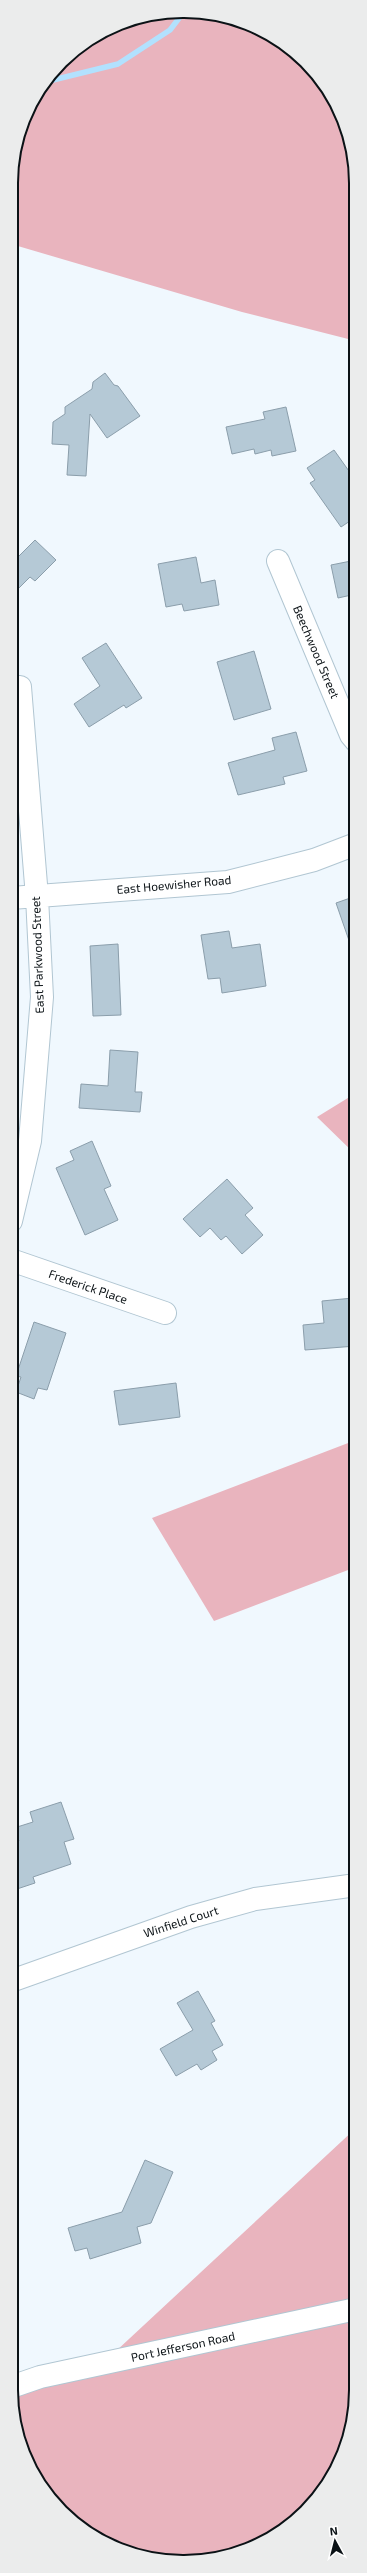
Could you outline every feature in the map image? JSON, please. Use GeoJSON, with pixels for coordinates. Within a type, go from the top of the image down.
{"type":"FeatureCollection","features":[{"type":"Feature","properties":{"kind":"street","name":"Beechwood Street"},"geometry":{"type":"LineString","coordinates":[[278,562],[349,731]]}},
{"type":"Feature","properties":{"kind":"street","name":"East Parkwood Street"},"geometry":{"type":"LineString","coordinates":[[18,1192],[30,1141],[42,997],[37,896],[20,688]]}},
{"type":"Feature","properties":{"kind":"street","name":"East Hoewisher Road"},"geometry":{"type":"LineString","coordinates":[[18,897],[228,882],[314,860],[349,847]]}},
{"type":"Feature","properties":{"kind":"street","name":"Frederick Place"},"geometry":{"type":"LineString","coordinates":[[18,1262],[165,1313]]}},
{"type":"Feature","properties":{"kind":"street","name":"Winfield Court"},"geometry":{"type":"LineString","coordinates":[[18,1979],[191,1917],[255,1899],[349,1886]]}},
{"type":"Feature","properties":{"kind":"street","name":"Port Jefferson Road"},"geometry":{"type":"LineString","coordinates":[[18,2385],[40,2377],[349,2311]]}},
{"type":"Feature","properties":{"kind":"shaded area"},"geometry":{"type":"Polygon","coordinates":[[[173,18],[205,19],[237,27],[266,40],[293,59],[315,83],[332,110],[346,151],[349,173],[349,339],[242,312],[18,246],[19,162],[27,130],[35,110],[52,83],[66,66],[83,52],[110,35],[151,21],[173,18]]]}},
{"type":"Feature","properties":{"kind":"shaded area"},"geometry":{"type":"Polygon","coordinates":[[[349,1097],[349,1148],[317,1117],[349,1097]]]}},
{"type":"Feature","properties":{"kind":"shaded area"},"geometry":{"type":"Polygon","coordinates":[[[349,1443],[349,1570],[214,1621],[152,1518],[349,1443]]]}},
{"type":"Feature","properties":{"kind":"shaded area"},"geometry":{"type":"Polygon","coordinates":[[[349,2135],[348,2411],[340,2443],[332,2463],[315,2490],[301,2507],[284,2521],[257,2538],[216,2552],[194,2555],[162,2554],[130,2546],[110,2538],[83,2521],[59,2499],[35,2463],[21,2422],[18,2388],[101,2365],[349,2135]]]}},
{"type":"Feature","properties":{"kind":"building"},"geometry":{"type":"Polygon","coordinates":[[[105,373],[114,385],[118,386],[140,416],[107,438],[90,414],[86,476],[67,475],[69,445],[52,444],[53,422],[65,414],[65,407],[92,389],[93,382],[105,373]]]}},
{"type":"Feature","properties":{"kind":"building"},"geometry":{"type":"Polygon","coordinates":[[[286,407],[296,451],[272,456],[271,450],[255,454],[254,449],[232,454],[226,427],[265,419],[263,412],[286,407]]]}},
{"type":"Feature","properties":{"kind":"building"},"geometry":{"type":"Polygon","coordinates":[[[334,450],[349,471],[349,522],[341,527],[310,483],[315,480],[307,468],[334,450]]]}},
{"type":"Feature","properties":{"kind":"building"},"geometry":{"type":"Polygon","coordinates":[[[35,540],[56,560],[35,581],[30,577],[18,589],[18,557],[35,540]]]}},
{"type":"Feature","properties":{"kind":"building"},"geometry":{"type":"Polygon","coordinates":[[[196,557],[201,583],[215,580],[219,605],[184,611],[182,604],[166,607],[158,564],[196,557]]]}},
{"type":"Feature","properties":{"kind":"building"},"geometry":{"type":"Polygon","coordinates":[[[349,561],[349,596],[338,598],[331,565],[349,561]]]}},
{"type":"Feature","properties":{"kind":"building"},"geometry":{"type":"Polygon","coordinates":[[[106,643],[142,698],[126,708],[124,705],[89,727],[74,704],[100,686],[82,658],[106,643]]]}},
{"type":"Feature","properties":{"kind":"building"},"geometry":{"type":"Polygon","coordinates":[[[254,651],[271,709],[234,720],[217,662],[254,651]]]}},
{"type":"Feature","properties":{"kind":"building"},"geometry":{"type":"Polygon","coordinates":[[[296,732],[307,771],[283,777],[285,784],[238,795],[228,763],[275,750],[272,738],[296,732]]]}},
{"type":"Feature","properties":{"kind":"building"},"geometry":{"type":"Polygon","coordinates":[[[349,898],[349,940],[336,903],[349,898]]]}},
{"type":"Feature","properties":{"kind":"building"},"geometry":{"type":"Polygon","coordinates":[[[229,931],[232,948],[260,944],[266,986],[222,993],[220,978],[208,979],[201,935],[229,931]]]}},
{"type":"Feature","properties":{"kind":"building"},"geometry":{"type":"Polygon","coordinates":[[[118,944],[121,1015],[93,1016],[90,946],[118,944]]]}},
{"type":"Feature","properties":{"kind":"building"},"geometry":{"type":"Polygon","coordinates":[[[110,1050],[138,1052],[135,1092],[142,1092],[140,1112],[79,1108],[81,1084],[108,1086],[110,1050]]]}},
{"type":"Feature","properties":{"kind":"building"},"geometry":{"type":"Polygon","coordinates":[[[92,1141],[111,1186],[104,1189],[118,1220],[85,1235],[56,1168],[74,1160],[70,1151],[92,1141]]]}},
{"type":"Feature","properties":{"kind":"building"},"geometry":{"type":"Polygon","coordinates":[[[227,1179],[253,1208],[245,1215],[263,1235],[242,1254],[226,1236],[221,1240],[210,1228],[200,1237],[183,1219],[227,1179]]]}},
{"type":"Feature","properties":{"kind":"building"},"geometry":{"type":"Polygon","coordinates":[[[349,1298],[349,1347],[305,1350],[303,1325],[324,1323],[322,1301],[349,1298]]]}},
{"type":"Feature","properties":{"kind":"building"},"geometry":{"type":"Polygon","coordinates":[[[34,1322],[66,1333],[47,1390],[38,1388],[34,1399],[18,1393],[18,1386],[21,1377],[18,1376],[18,1370],[34,1322]]]}},
{"type":"Feature","properties":{"kind":"building"},"geometry":{"type":"Polygon","coordinates":[[[176,1383],[180,1417],[119,1425],[114,1391],[176,1383]]]}},
{"type":"Feature","properties":{"kind":"building"},"geometry":{"type":"Polygon","coordinates":[[[61,1802],[74,1839],[64,1842],[71,1864],[33,1877],[35,1883],[18,1889],[18,1827],[33,1822],[30,1812],[61,1802]]]}},
{"type":"Feature","properties":{"kind":"building"},"geometry":{"type":"Polygon","coordinates":[[[198,1991],[215,2021],[211,2023],[223,2045],[212,2051],[217,2060],[201,2070],[197,2064],[176,2076],[160,2049],[193,2030],[177,2003],[198,1991]]]}},
{"type":"Feature","properties":{"kind":"building"},"geometry":{"type":"Polygon","coordinates":[[[145,2160],[173,2172],[151,2223],[137,2227],[141,2243],[90,2259],[87,2248],[75,2251],[68,2228],[122,2212],[145,2160]]]}},
{"type":"Feature","properties":{"kind":"waterway"},"geometry":{"type":"LineString","coordinates":[[55,80],[118,64],[170,30],[179,18]]}}]}
